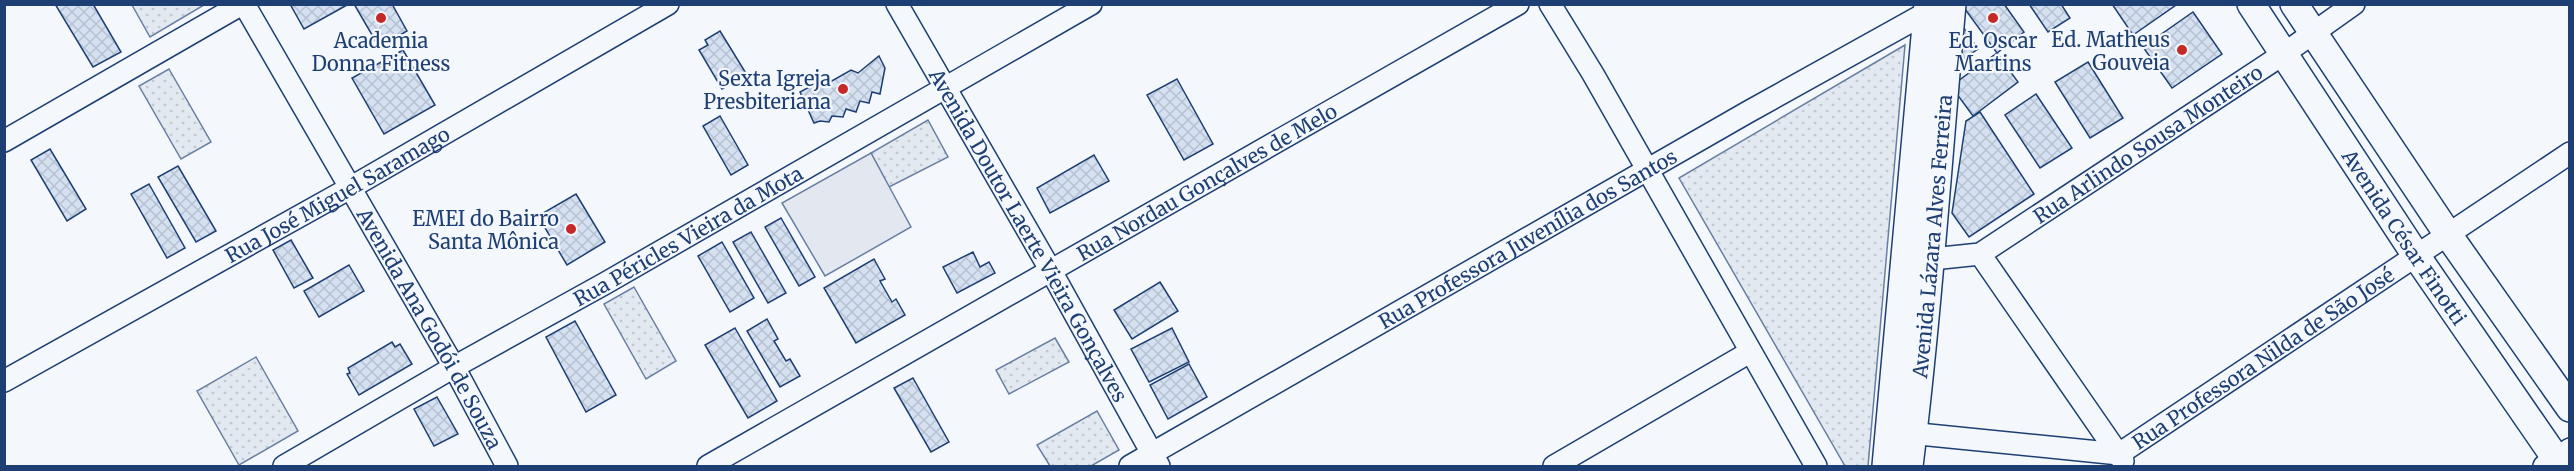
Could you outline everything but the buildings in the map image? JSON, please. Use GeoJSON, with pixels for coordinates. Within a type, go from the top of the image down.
{"type":"FeatureCollection","features":[{"type":"Feature","properties":{"kind":"main road","name":"Avenida Lázara Alves Ferreira"},"geometry":{"type":"LineString","coordinates":[[1908,466],[1901,432],[1926,159],[1952,4]]}},
{"type":"Feature","properties":{"kind":"main road","name":"Avenida César Finotti"},"geometry":{"type":"LineString","coordinates":[[2251,4],[2417,257],[2558,460]]}},
{"type":"Feature","properties":{"kind":"main road","name":"Avenida César Finotti"},"geometry":{"type":"LineString","coordinates":[[2295,4],[2449,236],[2570,408]]}},
{"type":"Feature","properties":{"kind":"main road","name":"Avenida Lázara Alves Ferreira"},"geometry":{"type":"LineString","coordinates":[[1886,466],[1901,432],[1932,260],[1926,159],[1927,9]]}},
{"type":"Feature","properties":{"kind":"street"},"geometry":{"type":"LineString","coordinates":[[4,141],[243,4]]}},
{"type":"Feature","properties":{"kind":"street","name":"Avenida Ana Godói de Souza"},"geometry":{"type":"LineString","coordinates":[[243,4],[454,367],[507,466]]}},
{"type":"Feature","properties":{"kind":"street","name":"Rua José Miguel Saramago"},"geometry":{"type":"LineString","coordinates":[[4,381],[350,188],[668,4]]}},
{"type":"Feature","properties":{"kind":"street","name":"Avenida Doutor Laerte Vieira Gonçalves"},"geometry":{"type":"LineString","coordinates":[[897,4],[1051,271],[1155,460]]}},
{"type":"Feature","properties":{"kind":"street","name":"Rua Péricles Vieira da Mota"},"geometry":{"type":"LineString","coordinates":[[284,466],[1091,4]]}},
{"type":"Feature","properties":{"kind":"street","name":"Rua Nordau Gonçalves de Melo"},"geometry":{"type":"LineString","coordinates":[[708,466],[1518,4]]}},
{"type":"Feature","properties":{"kind":"street"},"geometry":{"type":"LineString","coordinates":[[1550,4],[1648,170],[1816,466]]}},
{"type":"Feature","properties":{"kind":"street","name":"Rua Arlindo Sousa Monteiro"},"geometry":{"type":"LineString","coordinates":[[1932,260],[1980,254],[2315,33],[2354,4]]}},
{"type":"Feature","properties":{"kind":"street","name":"Rua Professora Juvenília dos Santos"},"geometry":{"type":"LineString","coordinates":[[1130,466],[1155,460],[1927,9]]}},
{"type":"Feature","properties":{"kind":"street","name":"Rua Professora Nilda de São José"},"geometry":{"type":"LineString","coordinates":[[1901,432],[2123,460],[2570,153]]}},
{"type":"Feature","properties":{"kind":"street"},"geometry":{"type":"LineString","coordinates":[[1980,254],[2123,460]]}},
{"type":"Feature","properties":{"kind":"street"},"geometry":{"type":"LineString","coordinates":[[1554,466],[1750,352]]}},
{"type":"Feature","properties":{"kind":"shaded area"},"geometry":{"type":"Polygon","coordinates":[[[132,5],[204,5],[150,37],[132,5]]]}},
{"type":"Feature","properties":{"kind":"shaded area"},"geometry":{"type":"Polygon","coordinates":[[[1905,45],[1868,466],[1845,466],[1679,178],[1905,45]]]}},
{"type":"Feature","properties":{"kind":"shaded area"},"geometry":{"type":"Polygon","coordinates":[[[169,69],[211,142],[181,159],[139,86],[169,69]]]}},
{"type":"Feature","properties":{"kind":"shaded area"},"geometry":{"type":"Polygon","coordinates":[[[928,120],[948,157],[889,187],[871,153],[928,120]]]}},
{"type":"Feature","properties":{"kind":"shaded area"},"geometry":{"type":"Polygon","coordinates":[[[871,153],[911,227],[825,276],[782,203],[871,153]]]}},
{"type":"Feature","properties":{"kind":"shaded area"},"geometry":{"type":"Polygon","coordinates":[[[634,287],[676,361],[646,379],[604,304],[634,287]]]}},
{"type":"Feature","properties":{"kind":"shaded area"},"geometry":{"type":"Polygon","coordinates":[[[1055,338],[1069,362],[1009,394],[996,370],[1055,338]]]}},
{"type":"Feature","properties":{"kind":"shaded area"},"geometry":{"type":"Polygon","coordinates":[[[256,357],[298,431],[239,465],[197,391],[256,357]]]}},
{"type":"Feature","properties":{"kind":"shaded area"},"geometry":{"type":"Polygon","coordinates":[[[1097,411],[1119,450],[1091,466],[1050,466],[1037,445],[1097,411]]]}},
{"type":"Feature","properties":{"kind":"place","name":"Academia Donna Fitness"},"geometry":{"type":"Point","coordinates":[381,18]}},
{"type":"Feature","properties":{"kind":"place","name":"Ed. Oscar Martins"},"geometry":{"type":"Point","coordinates":[1993,18]}},
{"type":"Feature","properties":{"kind":"place","name":"Ed. Matheus Gouveia"},"geometry":{"type":"Point","coordinates":[2182,50]}},
{"type":"Feature","properties":{"kind":"place","name":"Sexta Igreja Presbiteriana"},"geometry":{"type":"Point","coordinates":[843,89]}},
{"type":"Feature","properties":{"kind":"place","name":"EMEI do Bairro Santa Mônica"},"geometry":{"type":"Point","coordinates":[571,229]}}]}
